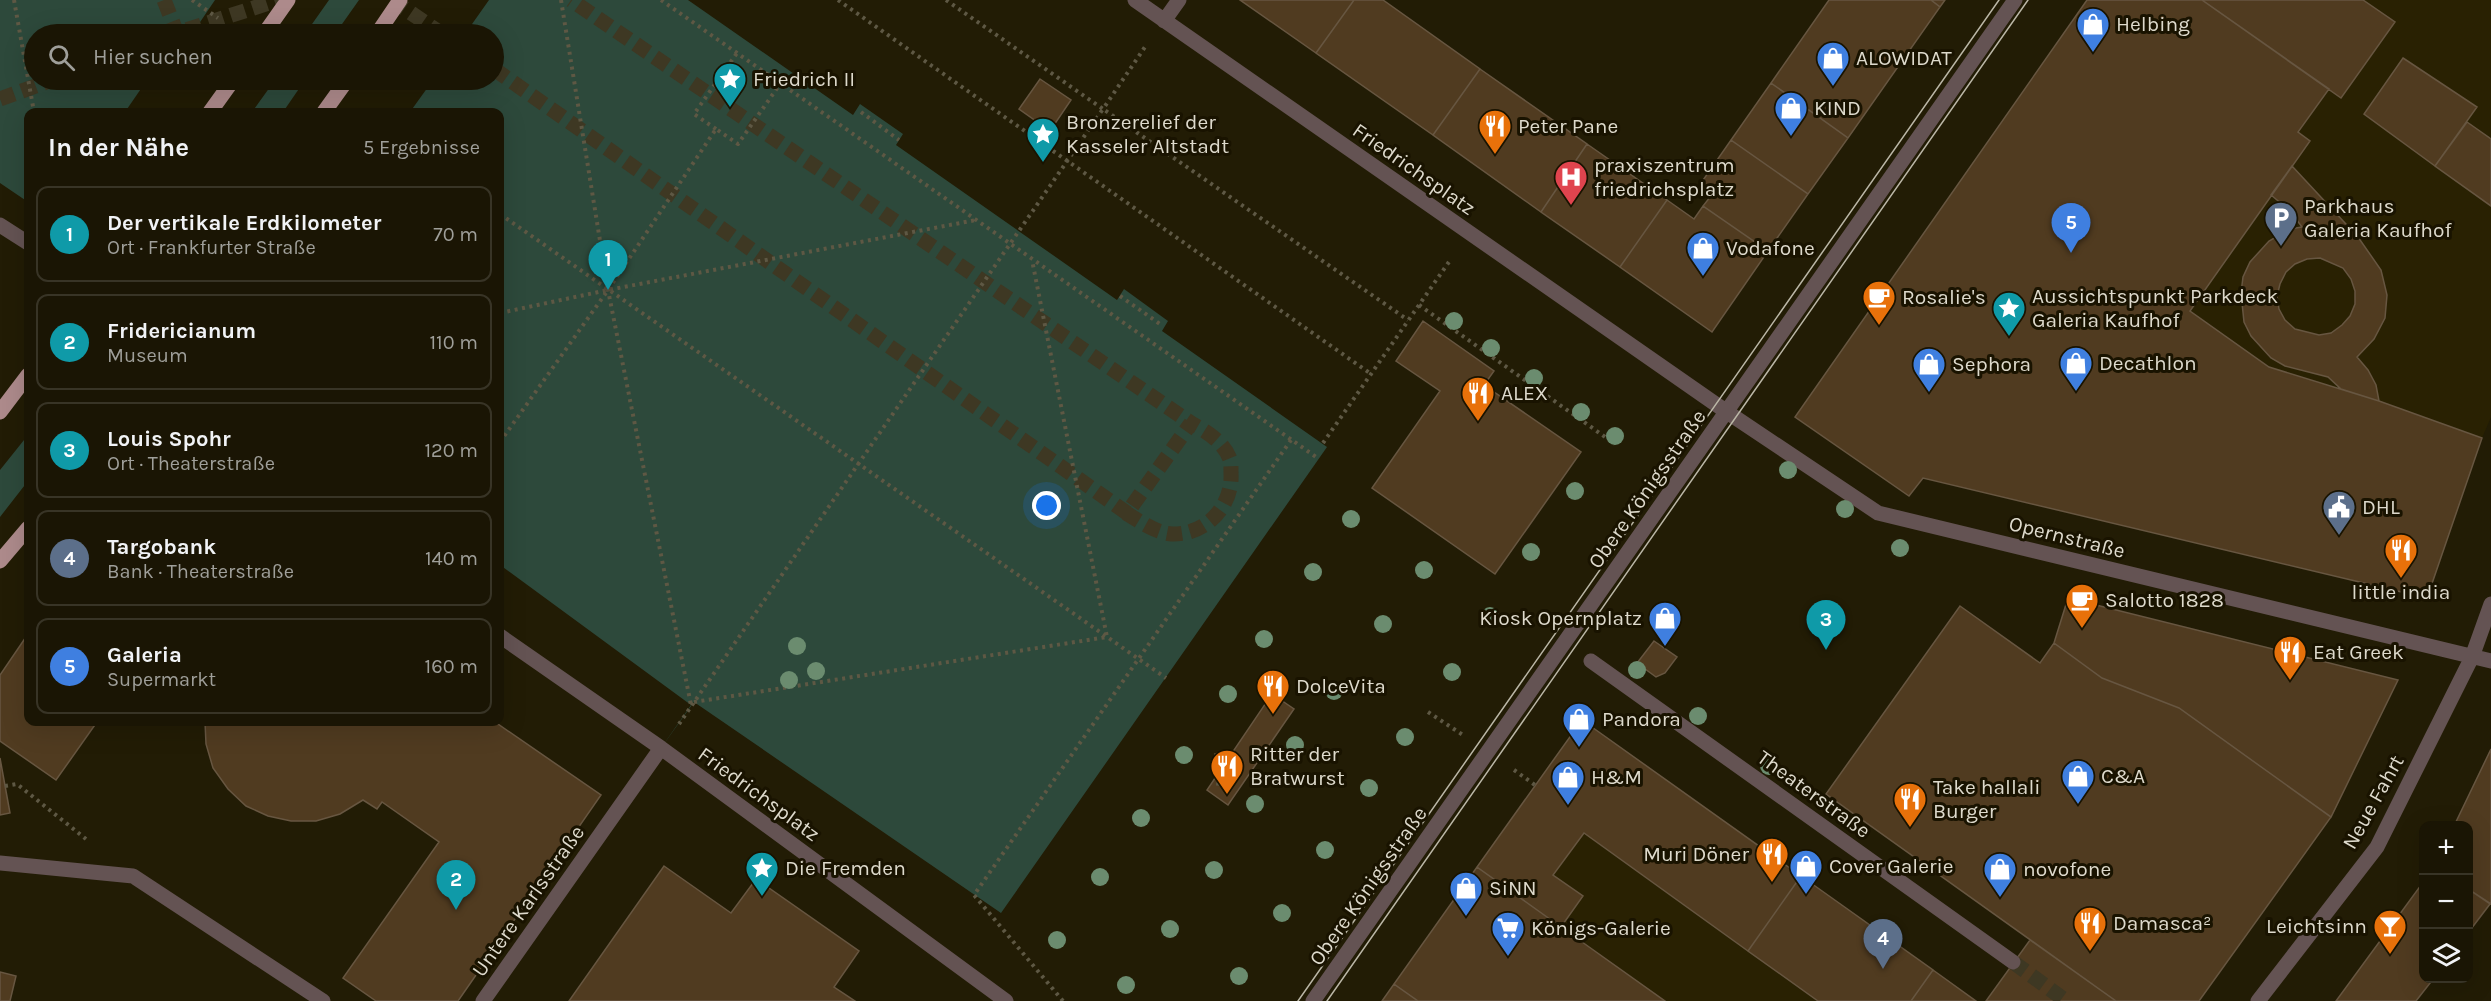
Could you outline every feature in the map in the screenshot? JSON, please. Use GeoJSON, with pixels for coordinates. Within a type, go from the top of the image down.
{"type":"FeatureCollection","features":[{"type":"Feature","properties":{"kind":"main road"},"geometry":{"type":"LineString","coordinates":[[271,24],[288,0]]}},
{"type":"Feature","properties":{"kind":"main road"},"geometry":{"type":"LineString","coordinates":[[384,24],[400,0]]}},
{"type":"Feature","properties":{"kind":"main road"},"geometry":{"type":"LineString","coordinates":[[213,108],[226,90]]}},
{"type":"Feature","properties":{"kind":"main road"},"geometry":{"type":"LineString","coordinates":[[327,108],[340,90]]}},
{"type":"Feature","properties":{"kind":"main road"},"geometry":{"type":"LineString","coordinates":[[0,412],[24,380]]}},
{"type":"Feature","properties":{"kind":"main road"},"geometry":{"type":"LineString","coordinates":[[0,561],[24,533]]}},
{"type":"Feature","properties":{"kind":"street","name":"Friedrichsplatz"},"geometry":{"type":"LineString","coordinates":[[1135,0],[1670,372]]}},
{"type":"Feature","properties":{"kind":"street"},"geometry":{"type":"LineString","coordinates":[[1164,21],[1179,0]]}},
{"type":"Feature","properties":{"kind":"street","name":"Obere Königsstraße"},"geometry":{"type":"LineString","coordinates":[[1313,1001],[2015,0]]}},
{"type":"Feature","properties":{"kind":"street"},"geometry":{"type":"LineString","coordinates":[[0,225],[24,240]]}},
{"type":"Feature","properties":{"kind":"street","name":"Opernstraße"},"geometry":{"type":"LineString","coordinates":[[1670,372],[1878,513],[2491,661]]}},
{"type":"Feature","properties":{"kind":"street","name":"Neue Fahrt"},"geometry":{"type":"LineString","coordinates":[[2258,1001],[2377,847],[2472,657],[2491,603]]}},
{"type":"Feature","properties":{"kind":"street","name":"Friedrichsplatz"},"geometry":{"type":"LineString","coordinates":[[504,639],[661,748],[1006,1001]]}},
{"type":"Feature","properties":{"kind":"street","name":"Theaterstraße"},"geometry":{"type":"LineString","coordinates":[[1591,661],[2013,962]]}},
{"type":"Feature","properties":{"kind":"street","name":"Untere Karlsstraße"},"geometry":{"type":"LineString","coordinates":[[483,1001],[661,748]]}},
{"type":"Feature","properties":{"kind":"street"},"geometry":{"type":"LineString","coordinates":[[0,863],[133,876],[322,1001]]}},
{"type":"Feature","properties":{"kind":"path"},"geometry":{"type":"LineString","coordinates":[[14,0],[24,56]]}},
{"type":"Feature","properties":{"kind":"path"},"geometry":{"type":"LineString","coordinates":[[192,0],[218,18]]}},
{"type":"Feature","properties":{"kind":"path"},"geometry":{"type":"LineString","coordinates":[[561,0],[608,290],[692,704]]}},
{"type":"Feature","properties":{"kind":"path"},"geometry":{"type":"LineString","coordinates":[[661,0],[1319,459]]}},
{"type":"Feature","properties":{"kind":"path"},"geometry":{"type":"LineString","coordinates":[[838,0],[1068,159],[1371,374]]}},
{"type":"Feature","properties":{"kind":"path"},"geometry":{"type":"LineString","coordinates":[[946,0],[1408,320]]}},
{"type":"Feature","properties":{"kind":"path"},"geometry":{"type":"LineString","coordinates":[[661,748],[1164,21]]}},
{"type":"Feature","properties":{"kind":"path"},"geometry":{"type":"LineString","coordinates":[[737,53],[694,114],[738,144],[780,84]]}},
{"type":"Feature","properties":{"kind":"path"},"geometry":{"type":"LineString","coordinates":[[30,90],[33,108]]}},
{"type":"Feature","properties":{"kind":"path"},"geometry":{"type":"LineString","coordinates":[[861,112],[899,140]]}},
{"type":"Feature","properties":{"kind":"path"},"geometry":{"type":"LineString","coordinates":[[504,435],[608,290],[716,129]]}},
{"type":"Feature","properties":{"kind":"path"},"geometry":{"type":"LineString","coordinates":[[504,217],[1166,678]]}},
{"type":"Feature","properties":{"kind":"path"},"geometry":{"type":"LineString","coordinates":[[504,312],[608,290],[976,220]]}},
{"type":"Feature","properties":{"kind":"path"},"geometry":{"type":"LineString","coordinates":[[1323,443],[1469,232]]}},
{"type":"Feature","properties":{"kind":"path"},"geometry":{"type":"LineString","coordinates":[[1032,260],[1107,637]]}},
{"type":"Feature","properties":{"kind":"path"},"geometry":{"type":"LineString","coordinates":[[1120,296],[1160,324]]}},
{"type":"Feature","properties":{"kind":"path"},"geometry":{"type":"LineString","coordinates":[[1419,305],[1615,444]]}},
{"type":"Feature","properties":{"kind":"path"},"geometry":{"type":"LineString","coordinates":[[1063,1001],[974,895],[1291,440]]}},
{"type":"Feature","properties":{"kind":"path"},"geometry":{"type":"LineString","coordinates":[[692,704],[1107,637]]}},
{"type":"Feature","properties":{"kind":"path"},"geometry":{"type":"LineString","coordinates":[[1216,753],[1219,766],[1218,787]]}},
{"type":"Feature","properties":{"kind":"path"},"geometry":{"type":"LineString","coordinates":[[5,786],[16,783],[88,841]]}},
{"type":"Feature","properties":{"kind":"shaded area"},"geometry":{"type":"Polygon","coordinates":[[[2088,0],[2491,0],[2491,417],[2427,598],[1923,478],[1909,496],[1796,417],[2088,0]]]}},
{"type":"Feature","properties":{"kind":"shaded area"},"geometry":{"type":"Polygon","coordinates":[[[1582,720],[1976,1001],[1383,1001],[1582,720]]]}},
{"type":"Feature","properties":{"kind":"green space"},"geometry":{"type":"Polygon","coordinates":[[[0,0],[215,0],[199,24],[24,24],[24,90],[140,90],[128,108],[24,108],[24,199],[0,183],[0,0]]]}},
{"type":"Feature","properties":{"kind":"green space"},"geometry":{"type":"Polygon","coordinates":[[[329,0],[359,0],[342,24],[312,24],[329,0]]]}},
{"type":"Feature","properties":{"kind":"green space"},"geometry":{"type":"Polygon","coordinates":[[[489,0],[688,0],[853,115],[860,104],[903,134],[896,145],[1117,300],[1124,289],[1168,321],[1162,331],[1327,447],[1001,913],[694,702],[661,748],[691,705],[504,568],[504,108],[413,108],[426,90],[504,90],[504,24],[472,24],[489,0]]]}},
{"type":"Feature","properties":{"kind":"green space"},"geometry":{"type":"Polygon","coordinates":[[[268,90],[298,90],[286,108],[255,108],[268,90]]]}},
{"type":"Feature","properties":{"kind":"green space"},"geometry":{"type":"Polygon","coordinates":[[[24,440],[24,486],[0,517],[0,470],[24,440]]]}},
{"type":"Feature","properties":{"kind":"building"},"geometry":{"type":"Polygon","coordinates":[[[1240,0],[1354,0],[1316,53],[1240,0]]]}},
{"type":"Feature","properties":{"kind":"building"},"geometry":{"type":"Polygon","coordinates":[[[1354,0],[1383,0],[1480,69],[1433,135],[1316,53],[1354,0]]]}},
{"type":"Feature","properties":{"kind":"building"},"geometry":{"type":"Polygon","coordinates":[[[1829,0],[1931,0],[1940,7],[1848,138],[1771,83],[1829,0]]]}},
{"type":"Feature","properties":{"kind":"building"},"geometry":{"type":"Polygon","coordinates":[[[1931,0],[1945,0],[1940,7],[1931,0]]]}},
{"type":"Feature","properties":{"kind":"building"},"geometry":{"type":"Polygon","coordinates":[[[2087,0],[2202,0],[2329,89],[2298,132],[2310,141],[2190,311],[2269,367],[2379,401],[2482,438],[2427,598],[1923,478],[1909,496],[1795,417],[2087,0]]]}},
{"type":"Feature","properties":{"kind":"building"},"geometry":{"type":"Polygon","coordinates":[[[2202,0],[2363,0],[2395,22],[2341,98],[2202,0]]]}},
{"type":"Feature","properties":{"kind":"building"},"geometry":{"type":"Polygon","coordinates":[[[2403,58],[2477,107],[2435,166],[2364,114],[2403,58]]]}},
{"type":"Feature","properties":{"kind":"building"},"geometry":{"type":"Polygon","coordinates":[[[1480,69],[1587,144],[1541,212],[1433,135],[1480,69]]]}},
{"type":"Feature","properties":{"kind":"building"},"geometry":{"type":"Polygon","coordinates":[[[1040,79],[1071,100],[1050,131],[1019,109],[1040,79]]]}},
{"type":"Feature","properties":{"kind":"building"},"geometry":{"type":"Polygon","coordinates":[[[1771,83],[1848,138],[1808,194],[1731,140],[1771,83]]]}},
{"type":"Feature","properties":{"kind":"building"},"geometry":{"type":"Polygon","coordinates":[[[2467,122],[2491,139],[2491,206],[2435,166],[2467,122]]]}},
{"type":"Feature","properties":{"kind":"building"},"geometry":{"type":"Polygon","coordinates":[[[1731,140],[1808,194],[1768,251],[1703,206],[1714,192],[1701,183],[1731,140]]]}},
{"type":"Feature","properties":{"kind":"building"},"geometry":{"type":"Polygon","coordinates":[[[1587,144],[1667,200],[1620,267],[1541,212],[1587,144]]]}},
{"type":"Feature","properties":{"kind":"building"},"geometry":{"type":"Polygon","coordinates":[[[2292,166],[2358,237],[2381,270],[2387,295],[2385,318],[2374,339],[2357,357],[2368,370],[2376,385],[2379,401],[2341,389],[2328,377],[2285,366],[2271,358],[2251,336],[2244,322],[2241,293],[2243,277],[2250,262],[2269,241],[2290,229],[2302,227],[2290,211],[2271,195],[2292,166]],[[2320,258],[2307,259],[2295,264],[2286,272],[2277,296],[2279,309],[2285,320],[2295,329],[2319,335],[2331,333],[2342,325],[2350,316],[2355,304],[2355,291],[2351,279],[2343,268],[2320,258]]]}},
{"type":"Feature","properties":{"kind":"building"},"geometry":{"type":"Polygon","coordinates":[[[1667,200],[1694,219],[1703,206],[1768,251],[1712,332],[1620,267],[1667,200]]]}},
{"type":"Feature","properties":{"kind":"building","name":"ALEX"},"geometry":{"type":"Polygon","coordinates":[[[1423,321],[1494,371],[1484,385],[1581,452],[1495,574],[1372,488],[1440,391],[1396,361],[1423,321]]]}},
{"type":"Feature","properties":{"kind":"building"},"geometry":{"type":"Polygon","coordinates":[[[2068,598],[2398,680],[2331,817],[2179,708],[2102,678],[2054,643],[2068,598]]]}},
{"type":"Feature","properties":{"kind":"building","name":"C&A"},"geometry":{"type":"Polygon","coordinates":[[[1960,606],[2040,663],[2054,643],[2102,678],[2179,708],[2331,817],[2199,1001],[2116,1001],[1826,794],[1960,606]]]}},
{"type":"Feature","properties":{"kind":"building"},"geometry":{"type":"Polygon","coordinates":[[[24,640],[24,726],[94,726],[56,780],[0,741],[0,675],[24,640]]]}},
{"type":"Feature","properties":{"kind":"building"},"geometry":{"type":"Polygon","coordinates":[[[1654,641],[1677,657],[1665,673],[1656,677],[1637,663],[1654,641]]]}},
{"type":"Feature","properties":{"kind":"building"},"geometry":{"type":"Polygon","coordinates":[[[1272,694],[1294,709],[1228,805],[1207,790],[1272,694]]]}},
{"type":"Feature","properties":{"kind":"building"},"geometry":{"type":"Polygon","coordinates":[[[1582,720],[1801,876],[1748,951],[1584,833],[1553,875],[1583,896],[1561,927],[1477,867],[1582,720]]]}},
{"type":"Feature","properties":{"kind":"building"},"geometry":{"type":"Polygon","coordinates":[[[205,726],[501,726],[601,795],[458,1001],[376,1001],[343,978],[439,842],[382,802],[377,809],[363,800],[340,814],[316,821],[291,821],[268,816],[246,806],[228,789],[213,768],[206,744],[205,726]]]}},
{"type":"Feature","properties":{"kind":"building"},"geometry":{"type":"Polygon","coordinates":[[[2491,749],[2491,904],[2473,892],[2473,821],[2456,821],[2491,749]]]}},
{"type":"Feature","properties":{"kind":"building"},"geometry":{"type":"Polygon","coordinates":[[[0,758],[10,813],[0,815],[0,758]]]}},
{"type":"Feature","properties":{"kind":"building"},"geometry":{"type":"Polygon","coordinates":[[[664,866],[731,913],[756,879],[859,951],[834,987],[855,1001],[569,1001],[664,866]]]}},
{"type":"Feature","properties":{"kind":"building","name":"Königs-Galerie"},"geometry":{"type":"Polygon","coordinates":[[[1477,867],[1665,1001],[1418,1001],[1394,984],[1477,867]]]}},
{"type":"Feature","properties":{"kind":"building"},"geometry":{"type":"Polygon","coordinates":[[[1801,876],[1933,970],[1911,1001],[1818,1001],[1748,951],[1801,876]]]}},
{"type":"Feature","properties":{"kind":"building"},"geometry":{"type":"Polygon","coordinates":[[[2419,888],[2419,983],[2430,983],[2416,1001],[2336,1001],[2419,888]]]}},
{"type":"Feature","properties":{"kind":"building"},"geometry":{"type":"Polygon","coordinates":[[[2473,892],[2490,904],[2473,926],[2473,892]]]}},
{"type":"Feature","properties":{"kind":"building"},"geometry":{"type":"Polygon","coordinates":[[[2030,940],[2116,1001],[1986,1001],[2030,940]]]}},
{"type":"Feature","properties":{"kind":"building"},"geometry":{"type":"Polygon","coordinates":[[[1933,970],[1976,1001],[1911,1001],[1933,970]]]}},
{"type":"Feature","properties":{"kind":"building"},"geometry":{"type":"Polygon","coordinates":[[[0,972],[16,976],[10,1001],[0,1001],[0,972]]]}},
{"type":"Feature","properties":{"kind":"building"},"geometry":{"type":"Polygon","coordinates":[[[1394,984],[1418,1001],[1382,1001],[1394,984]]]}},
{"type":"Feature","properties":{"kind":"tunnel"},"geometry":{"type":"LineString","coordinates":[[164,0],[173,24]]}},
{"type":"Feature","properties":{"kind":"tunnel"},"geometry":{"type":"LineString","coordinates":[[205,24],[278,0]]}},
{"type":"Feature","properties":{"kind":"tunnel"},"geometry":{"type":"LineString","coordinates":[[392,0],[427,24]]}},
{"type":"Feature","properties":{"kind":"tunnel"},"geometry":{"type":"LineString","coordinates":[[504,76],[1127,513],[1191,423],[571,0]]}},
{"type":"Feature","properties":{"kind":"tunnel"},"geometry":{"type":"LineString","coordinates":[[0,99],[25,90]]}},
{"type":"Feature","properties":{"kind":"tunnel"},"geometry":{"type":"LineString","coordinates":[[1126,513],[1154,529],[1172,534],[1196,530],[1206,524],[1222,507],[1230,485],[1230,459],[1219,442],[1191,423]]}},
{"type":"Feature","properties":{"kind":"tunnel"},"geometry":{"type":"LineString","coordinates":[[2013,962],[2066,1001]]}},
{"type":"Feature","properties":{"kind":"tram line"},"geometry":{"type":"LineString","coordinates":[[1298,1001],[1999,0]]}},
{"type":"Feature","properties":{"kind":"tram line"},"geometry":{"type":"LineString","coordinates":[[1327,1001],[2028,0]]}},
{"type":"Feature","properties":{"kind":"place","name":"Helbing"},"geometry":{"type":"Point","coordinates":[2093,53]}},
{"type":"Feature","properties":{"kind":"place","name":"ALOWIDAT"},"geometry":{"type":"Point","coordinates":[1833,87]}},
{"type":"Feature","properties":{"kind":"place","name":"Friedrich II"},"geometry":{"type":"Point","coordinates":[730,108]}},
{"type":"Feature","properties":{"kind":"place","name":"KIND"},"geometry":{"type":"Point","coordinates":[1791,137]}},
{"type":"Feature","properties":{"kind":"place","name":"Peter Pane"},"geometry":{"type":"Point","coordinates":[1495,155]}},
{"type":"Feature","properties":{"kind":"place","name":"Bronzerelief der Kasseler Altstadt"},"geometry":{"type":"Point","coordinates":[1043,163]}},
{"type":"Feature","properties":{"kind":"place","name":"praxiszentrum friedrichsplatz"},"geometry":{"type":"Point","coordinates":[1571,206]}},
{"type":"Feature","properties":{"kind":"place","name":"Parkhaus Galeria Kaufhof"},"geometry":{"type":"Point","coordinates":[2281,247]}},
{"type":"Feature","properties":{"kind":"place","name":"Galeria"},"geometry":{"type":"Point","coordinates":[2071,253]}},
{"type":"Feature","properties":{"kind":"place","name":"Vodafone"},"geometry":{"type":"Point","coordinates":[1703,277]}},
{"type":"Feature","properties":{"kind":"place","name":"Der vertikale Erdkilometer"},"geometry":{"type":"Point","coordinates":[608,290]}},
{"type":"Feature","properties":{"kind":"place","name":"Rosalie's"},"geometry":{"type":"Point","coordinates":[1879,326]}},
{"type":"Feature","properties":{"kind":"place","name":"Aussichtspunkt Parkdeck Galeria Kaufhof"},"geometry":{"type":"Point","coordinates":[2009,337]}},
{"type":"Feature","properties":{"kind":"place","name":"Decathlon"},"geometry":{"type":"Point","coordinates":[2076,392]}},
{"type":"Feature","properties":{"kind":"place","name":"Sephora"},"geometry":{"type":"Point","coordinates":[1929,393]}},
{"type":"Feature","properties":{"kind":"place","name":"ALEX"},"geometry":{"type":"Point","coordinates":[1478,422]}},
{"type":"Feature","properties":{"kind":"place","name":"DHL"},"geometry":{"type":"Point","coordinates":[2339,536]}},
{"type":"Feature","properties":{"kind":"place","name":"little india"},"geometry":{"type":"Point","coordinates":[2401,579]}},
{"type":"Feature","properties":{"kind":"place","name":"Salotto 1828"},"geometry":{"type":"Point","coordinates":[2082,629]}},
{"type":"Feature","properties":{"kind":"place","name":"Kiosk Opernplatz"},"geometry":{"type":"Point","coordinates":[1665,647]}},
{"type":"Feature","properties":{"kind":"place","name":"Louis Spohr"},"geometry":{"type":"Point","coordinates":[1826,650]}},
{"type":"Feature","properties":{"kind":"place","name":"Eat Greek"},"geometry":{"type":"Point","coordinates":[2290,681]}},
{"type":"Feature","properties":{"kind":"place","name":"DolceVita"},"geometry":{"type":"Point","coordinates":[1273,715]}},
{"type":"Feature","properties":{"kind":"place","name":"Pandora"},"geometry":{"type":"Point","coordinates":[1579,748]}},
{"type":"Feature","properties":{"kind":"place","name":"Ritter der Bratwurst"},"geometry":{"type":"Point","coordinates":[1227,795]}},
{"type":"Feature","properties":{"kind":"place","name":"C&A"},"geometry":{"type":"Point","coordinates":[2078,805]}},
{"type":"Feature","properties":{"kind":"place","name":"H&M"},"geometry":{"type":"Point","coordinates":[1568,806]}},
{"type":"Feature","properties":{"kind":"place","name":"Take hallali Burger"},"geometry":{"type":"Point","coordinates":[1910,828]}},
{"type":"Feature","properties":{"kind":"place","name":"Muri Döner"},"geometry":{"type":"Point","coordinates":[1772,883]}},
{"type":"Feature","properties":{"kind":"place","name":"Cover Galerie"},"geometry":{"type":"Point","coordinates":[1806,895]}},
{"type":"Feature","properties":{"kind":"place","name":"Die Fremden"},"geometry":{"type":"Point","coordinates":[762,897]}},
{"type":"Feature","properties":{"kind":"place","name":"novofone"},"geometry":{"type":"Point","coordinates":[2000,898]}},
{"type":"Feature","properties":{"kind":"place","name":"Fridericianum"},"geometry":{"type":"Point","coordinates":[456,910]}},
{"type":"Feature","properties":{"kind":"place","name":"SiNN"},"geometry":{"type":"Point","coordinates":[1466,917]}},
{"type":"Feature","properties":{"kind":"place","name":"Damasca²"},"geometry":{"type":"Point","coordinates":[2090,952]}},
{"type":"Feature","properties":{"kind":"place","name":"Leichtsinn"},"geometry":{"type":"Point","coordinates":[2390,955]}},
{"type":"Feature","properties":{"kind":"place","name":"Königs-Galerie"},"geometry":{"type":"Point","coordinates":[1508,957]}},
{"type":"Feature","properties":{"kind":"place","name":"Targobank"},"geometry":{"type":"Point","coordinates":[1883,969]}}]}
